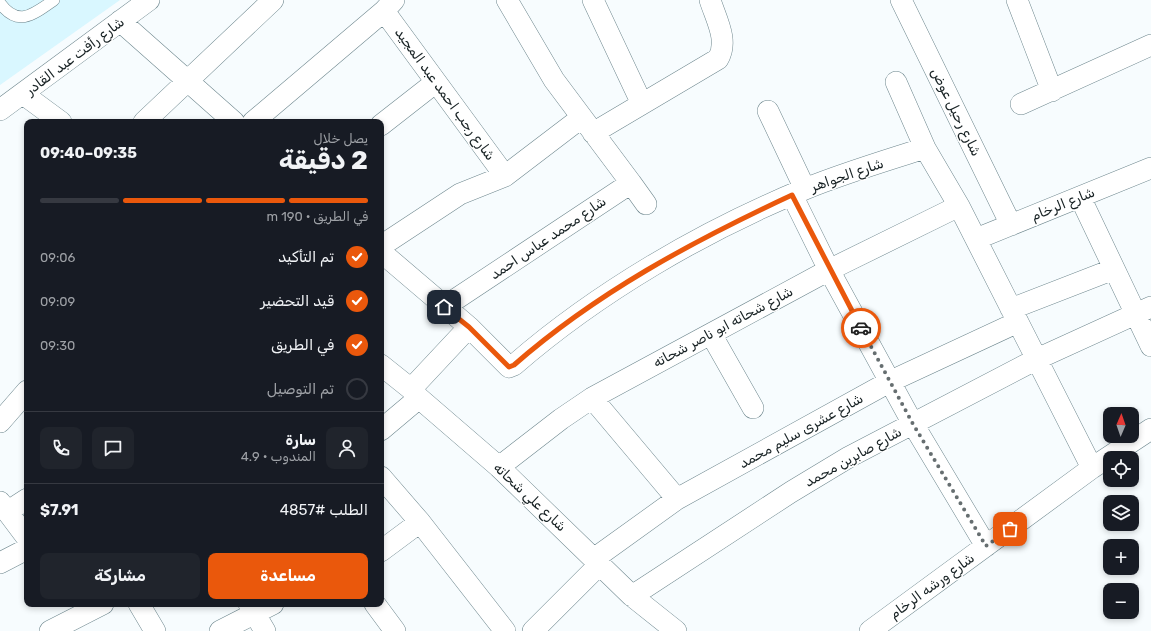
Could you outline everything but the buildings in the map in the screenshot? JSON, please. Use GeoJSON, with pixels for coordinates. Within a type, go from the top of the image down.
{"type":"FeatureCollection","features":[{"type":"Feature","properties":{"kind":"street","name":"شارع رأفت عبد القادر"},"geometry":{"type":"LineString","coordinates":[[0,110],[149,0]]}},
{"type":"Feature","properties":{"kind":"street"},"geometry":{"type":"LineString","coordinates":[[147,119],[273,0]]}},
{"type":"Feature","properties":{"kind":"street"},"geometry":{"type":"LineString","coordinates":[[507,0],[554,80],[646,204]]}},
{"type":"Feature","properties":{"kind":"street"},"geometry":{"type":"LineString","coordinates":[[593,0],[642,104]]}},
{"type":"Feature","properties":{"kind":"street"},"geometry":{"type":"LineString","coordinates":[[384,244],[460,194],[505,176],[587,126],[642,104],[718,59],[724,44],[710,0]]}},
{"type":"Feature","properties":{"kind":"street","name":"شارع رحيل عوض"},"geometry":{"type":"LineString","coordinates":[[901,0],[1011,225]]}},
{"type":"Feature","properties":{"kind":"street"},"geometry":{"type":"LineString","coordinates":[[1017,0],[1052,91]]}},
{"type":"Feature","properties":{"kind":"street"},"geometry":{"type":"LineString","coordinates":[[257,119],[389,6]]}},
{"type":"Feature","properties":{"kind":"street","name":"شارع رجب احمد عبد المجيد"},"geometry":{"type":"LineString","coordinates":[[389,6],[436,82],[505,176]]}},
{"type":"Feature","properties":{"kind":"street"},"geometry":{"type":"LineString","coordinates":[[120,22],[231,119]]}},
{"type":"Feature","properties":{"kind":"street"},"geometry":{"type":"LineString","coordinates":[[1021,104],[1151,45]]}},
{"type":"Feature","properties":{"kind":"street"},"geometry":{"type":"LineString","coordinates":[[384,123],[436,82]]}},
{"type":"Feature","properties":{"kind":"street"},"geometry":{"type":"LineString","coordinates":[[896,82],[925,148],[959,206],[1092,468]]}},
{"type":"Feature","properties":{"kind":"street"},"geometry":{"type":"LineString","coordinates":[[23,94],[57,119]]}},
{"type":"Feature","properties":{"kind":"street"},"geometry":{"type":"LineString","coordinates":[[768,111],[829,270],[913,424],[986,546]]}},
{"type":"Feature","properties":{"kind":"street","name":"شارع الجواهر"},"geometry":{"type":"LineString","coordinates":[[384,255],[469,327],[504,364],[509,367],[514,365],[542,340],[636,275],[720,229],[799,192],[925,148]]}},
{"type":"Feature","properties":{"kind":"street","name":"شارع الرخام"},"geometry":{"type":"LineString","coordinates":[[976,239],[1151,168]]}},
{"type":"Feature","properties":{"kind":"street","name":"شارع محمد عباس احمد"},"geometry":{"type":"LineString","coordinates":[[444,307],[631,183]]}},
{"type":"Feature","properties":{"kind":"street"},"geometry":{"type":"LineString","coordinates":[[1080,197],[1114,268],[1143,310],[1151,346]]}},
{"type":"Feature","properties":{"kind":"street","name":"شارع شحاته ابو ناصر شحاته"},"geometry":{"type":"LineString","coordinates":[[499,467],[561,419],[592,398],[829,270],[959,206]]}},
{"type":"Feature","properties":{"kind":"street","name":"شارع عشرى سليم محمد"},"geometry":{"type":"LineString","coordinates":[[533,631],[598,561],[677,499],[890,382],[1015,316],[1114,268]]}},
{"type":"Feature","properties":{"kind":"street","name":"شارع صابرين محمد"},"geometry":{"type":"LineString","coordinates":[[632,596],[791,492],[849,457],[1037,359],[1143,310]]}},
{"type":"Feature","properties":{"kind":"street"},"geometry":{"type":"LineString","coordinates":[[384,427],[415,394],[469,327]]}},
{"type":"Feature","properties":{"kind":"street"},"geometry":{"type":"LineString","coordinates":[[711,334],[753,408]]}},
{"type":"Feature","properties":{"kind":"street","name":"شارع علي شحاته"},"geometry":{"type":"LineString","coordinates":[[384,368],[499,467],[598,561],[632,596],[676,631]]}},
{"type":"Feature","properties":{"kind":"street"},"geometry":{"type":"LineString","coordinates":[[0,422],[24,394]]}},
{"type":"Feature","properties":{"kind":"street"},"geometry":{"type":"LineString","coordinates":[[592,398],[677,499]]}},
{"type":"Feature","properties":{"kind":"street","name":"شارع ورشه الرخام"},"geometry":{"type":"LineString","coordinates":[[870,631],[1092,468],[1151,429]]}},
{"type":"Feature","properties":{"kind":"street"},"geometry":{"type":"LineString","coordinates":[[384,480],[420,522],[505,631]]}},
{"type":"Feature","properties":{"kind":"street"},"geometry":{"type":"LineString","coordinates":[[24,500],[4,507],[24,534]]}},
{"type":"Feature","properties":{"kind":"street"},"geometry":{"type":"LineString","coordinates":[[384,549],[420,522]]}},
{"type":"Feature","properties":{"kind":"street"},"geometry":{"type":"LineString","coordinates":[[0,563],[24,551]]}},
{"type":"Feature","properties":{"kind":"street"},"geometry":{"type":"LineString","coordinates":[[50,631],[73,611],[90,607]]}},
{"type":"Feature","properties":{"kind":"street"},"geometry":{"type":"LineString","coordinates":[[141,607],[155,631]]}},
{"type":"Feature","properties":{"kind":"street"},"geometry":{"type":"LineString","coordinates":[[220,631],[256,616],[269,607]]}},
{"type":"Feature","properties":{"kind":"street"},"geometry":{"type":"LineString","coordinates":[[377,607],[395,631]]}},
{"type":"Feature","properties":{"kind":"lane"},"geometry":{"type":"LineString","coordinates":[[0,3],[7,13],[21,17],[31,16],[54,0]]}},
{"type":"Feature","properties":{"kind":"shaded area"},"geometry":{"type":"Polygon","coordinates":[[[0,0],[120,0],[0,85],[0,0]]]}},
{"type":"Feature","properties":{"kind":"way so far"},"geometry":{"type":"LineString","coordinates":[[861,328],[913,424],[986,546],[1010,529]]}},
{"type":"Feature","properties":{"kind":"route"},"geometry":{"type":"LineString","coordinates":[[444,307],[469,327],[504,364],[509,367],[514,365],[542,340],[636,275],[720,229],[792,195],[829,270],[861,328]]}}]}
